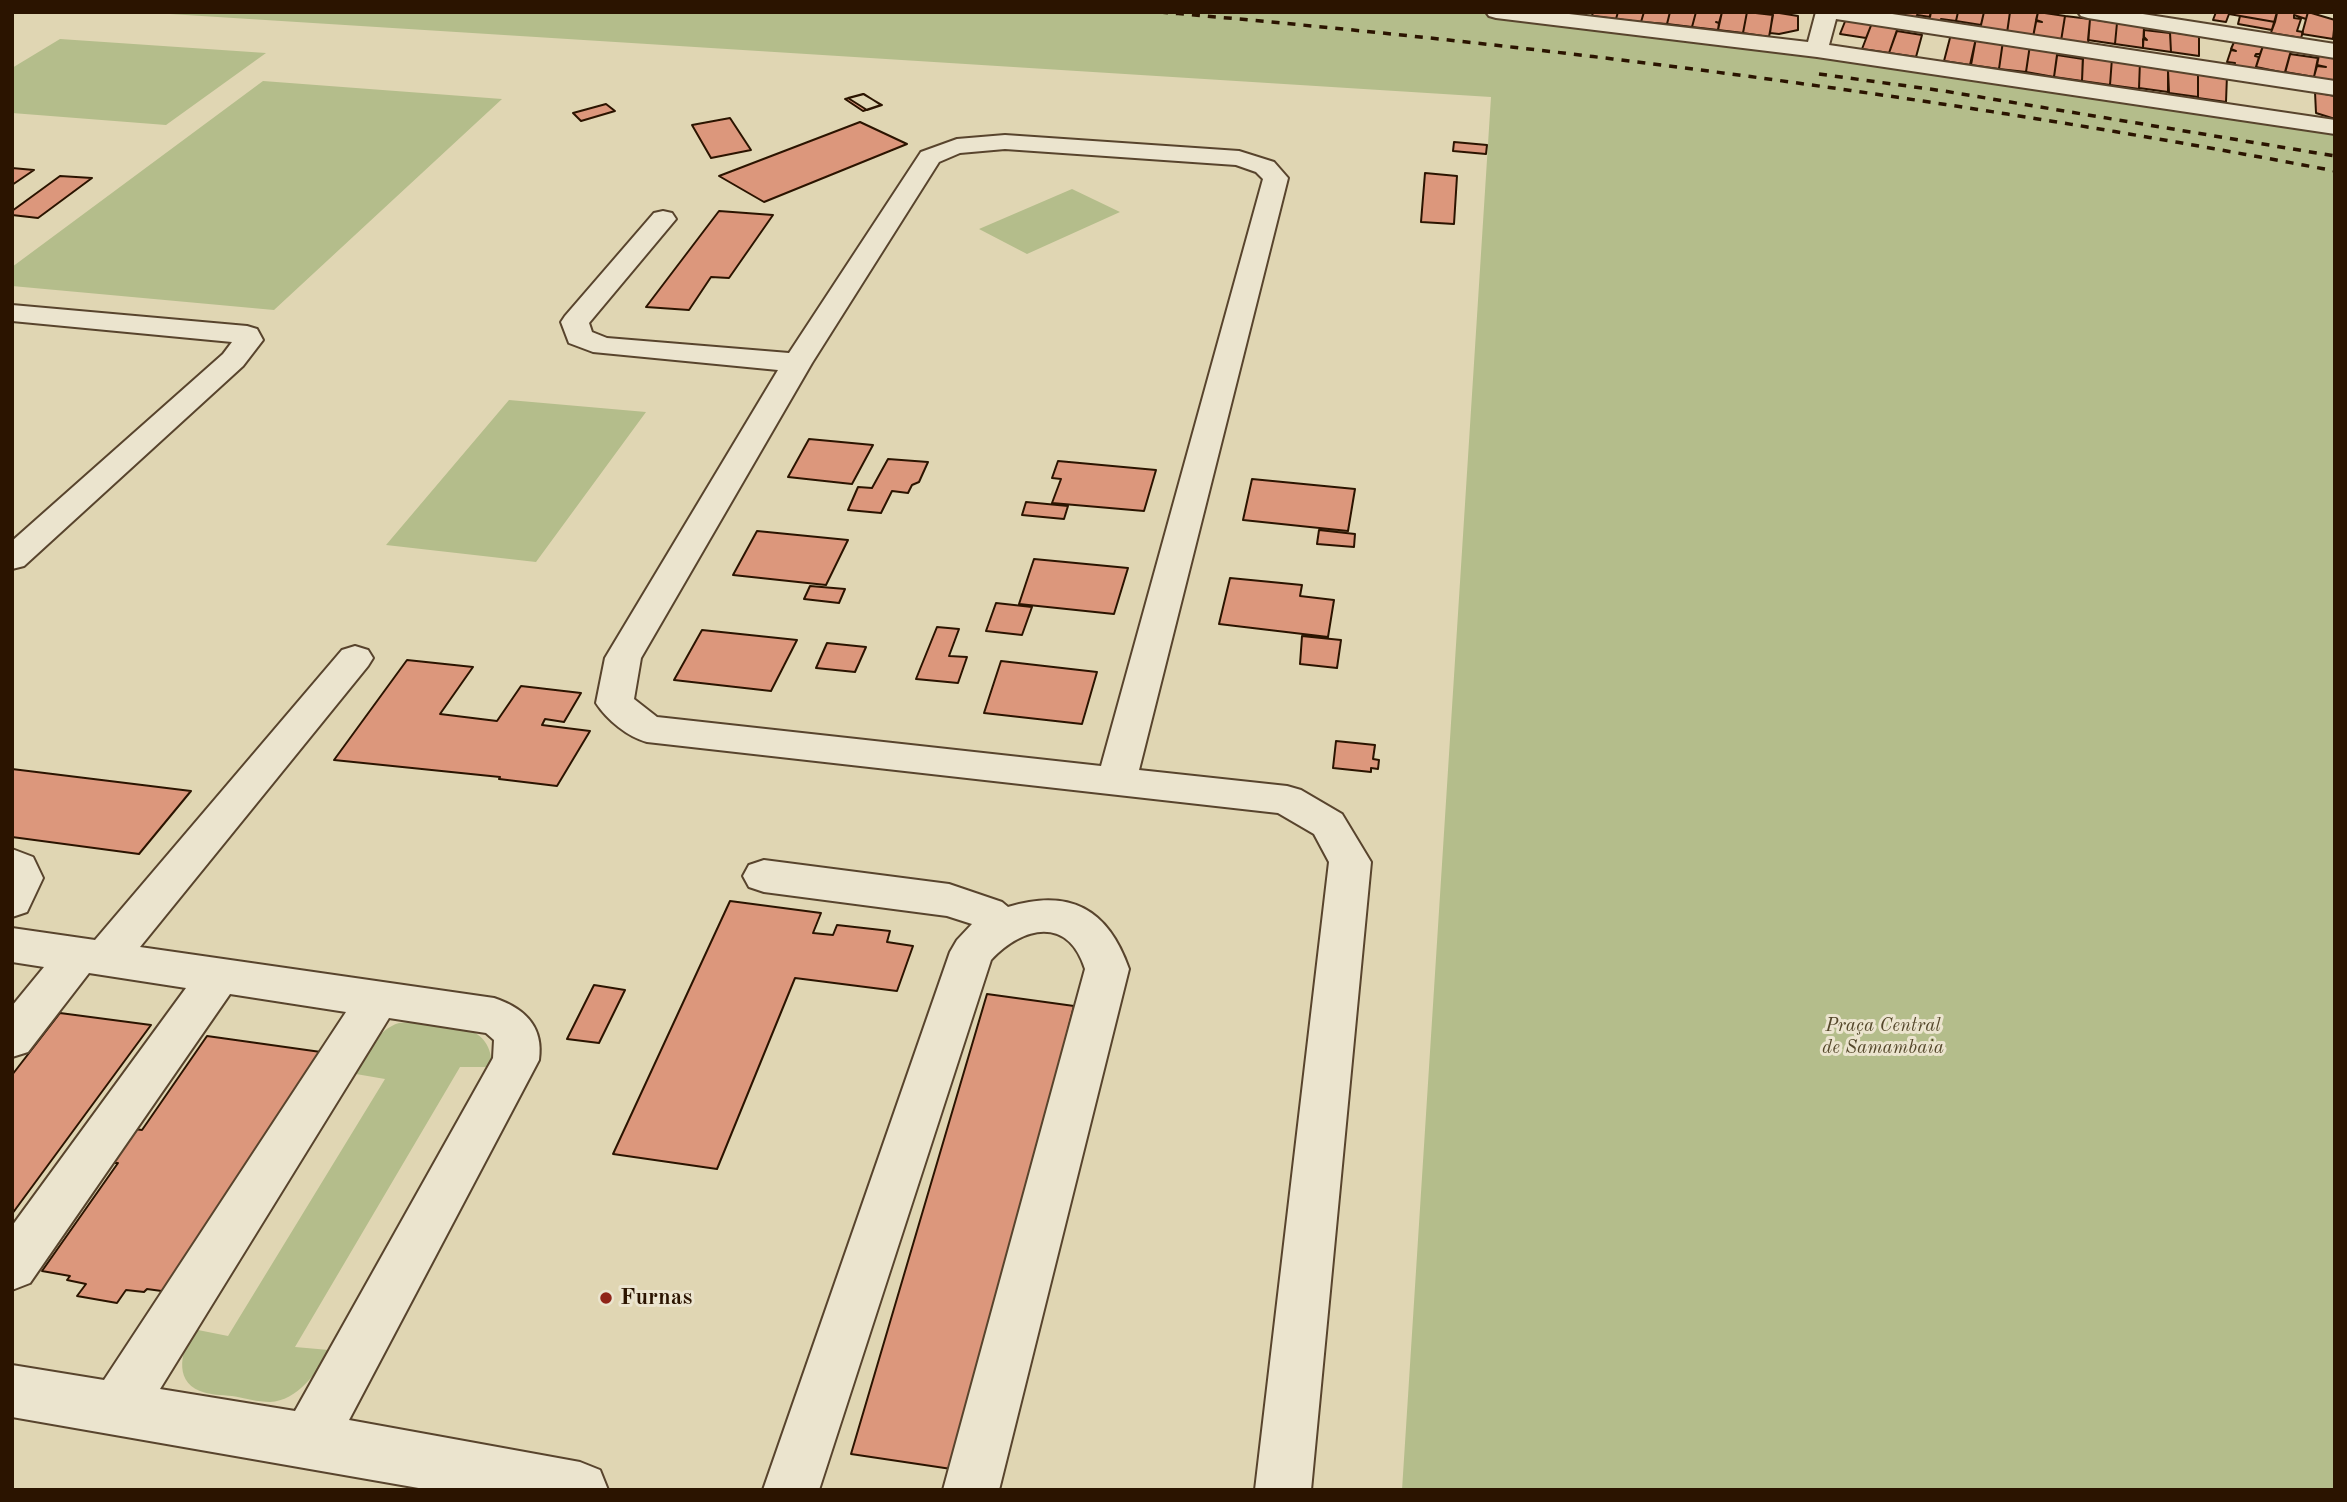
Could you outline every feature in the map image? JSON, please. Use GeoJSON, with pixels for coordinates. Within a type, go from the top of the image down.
{"type":"FeatureCollection","features":[{"type":"Feature","properties":{"kind":"street"},"geometry":{"type":"LineString","coordinates":[[1496,12],[1817,50],[2335,127]]}},
{"type":"Feature","properties":{"kind":"street"},"geometry":{"type":"LineString","coordinates":[[1817,50],[1827,12]]}},
{"type":"Feature","properties":{"kind":"street"},"geometry":{"type":"LineString","coordinates":[[1834,12],[2335,88]]}},
{"type":"Feature","properties":{"kind":"street"},"geometry":{"type":"LineString","coordinates":[[2088,12],[2187,19],[2335,51]]}},
{"type":"Feature","properties":{"kind":"street"},"geometry":{"type":"LineString","coordinates":[[1117,780],[1276,178],[1265,167],[1239,158],[1005,142],[946,148],[930,157],[797,363],[623,659],[615,703],[647,729],[1287,800],[1328,824],[1350,862],[1283,1490]]}},
{"type":"Feature","properties":{"kind":"street"},"geometry":{"type":"LineString","coordinates":[[663,219],[575,322],[579,337],[603,346],[797,363]]}},
{"type":"Feature","properties":{"kind":"street"},"geometry":{"type":"LineString","coordinates":[[12,313],[247,335],[249,340],[233,360],[136,444],[12,559]]}},
{"type":"Feature","properties":{"kind":"street"},"geometry":{"type":"LineString","coordinates":[[12,1039],[92,957],[355,658]]}},
{"type":"Feature","properties":{"kind":"street"},"geometry":{"type":"LineString","coordinates":[[12,864],[18,868],[22,878],[12,901]]}},
{"type":"Feature","properties":{"kind":"street"},"geometry":{"type":"LineString","coordinates":[[764,876],[949,900],[987,913],[1000,925]]}},
{"type":"Feature","properties":{"kind":"street"},"geometry":{"type":"LineString","coordinates":[[790,1490],[972,952],[983,937],[1000,925],[1019,918],[1041,915],[1080,925],[1094,937],[1104,952],[1107,969],[971,1490]]}},
{"type":"Feature","properties":{"kind":"street"},"geometry":{"type":"LineString","coordinates":[[12,946],[494,1016],[508,1022],[516,1033],[519,1046],[516,1060],[309,1440]]}},
{"type":"Feature","properties":{"kind":"street"},"geometry":{"type":"LineString","coordinates":[[12,1267],[219,976]]}},
{"type":"Feature","properties":{"kind":"street"},"geometry":{"type":"LineString","coordinates":[[117,1408],[378,999]]}},
{"type":"Feature","properties":{"kind":"street"},"geometry":{"type":"LineString","coordinates":[[12,1391],[309,1440],[580,1490]]}},
{"type":"Feature","properties":{"kind":"green space","name":"Praça Central de Samambaia"},"geometry":{"type":"Polygon","coordinates":[[[138,12],[1549,12],[2335,126],[2335,1490],[1402,1490],[1491,97],[138,12]]]}},
{"type":"Feature","properties":{"kind":"green space"},"geometry":{"type":"Polygon","coordinates":[[[60,39],[266,53],[166,125],[12,113],[12,68],[60,39]]]}},
{"type":"Feature","properties":{"kind":"green space"},"geometry":{"type":"Polygon","coordinates":[[[263,81],[502,99],[274,310],[12,286],[12,267],[263,81]]]}},
{"type":"Feature","properties":{"kind":"green space"},"geometry":{"type":"Polygon","coordinates":[[[1072,189],[1120,212],[1027,254],[979,229],[1072,189]]]}},
{"type":"Feature","properties":{"kind":"green space"},"geometry":{"type":"Polygon","coordinates":[[[509,400],[646,412],[536,562],[386,545],[509,400]]]}},
{"type":"Feature","properties":{"kind":"green space"},"geometry":{"type":"Polygon","coordinates":[[[422,1022],[458,1027],[478,1035],[486,1042],[492,1067],[460,1067],[295,1347],[329,1350],[319,1367],[298,1391],[270,1402],[207,1393],[191,1386],[183,1372],[182,1363],[193,1329],[228,1336],[385,1079],[356,1074],[368,1051],[378,1037],[391,1026],[422,1022]]]}},
{"type":"Feature","properties":{"kind":"building"},"geometry":{"type":"Polygon","coordinates":[[[1593,12],[1618,12],[1616,19],[1592,16],[1593,12]]]}},
{"type":"Feature","properties":{"kind":"building"},"geometry":{"type":"Polygon","coordinates":[[[1618,12],[1644,12],[1641,22],[1616,19],[1618,12]]]}},
{"type":"Feature","properties":{"kind":"building"},"geometry":{"type":"Polygon","coordinates":[[[1644,12],[1670,12],[1667,24],[1641,22],[1644,12]]]}},
{"type":"Feature","properties":{"kind":"building"},"geometry":{"type":"Polygon","coordinates":[[[1670,12],[1696,12],[1692,27],[1667,24],[1670,12]]]}},
{"type":"Feature","properties":{"kind":"building"},"geometry":{"type":"Polygon","coordinates":[[[1696,12],[1722,12],[1718,30],[1692,27],[1696,12]]]}},
{"type":"Feature","properties":{"kind":"building"},"geometry":{"type":"Polygon","coordinates":[[[1722,12],[1747,12],[1743,33],[1718,30],[1722,12]]]}},
{"type":"Feature","properties":{"kind":"building"},"geometry":{"type":"Polygon","coordinates":[[[1747,12],[1773,15],[1769,37],[1743,33],[1747,12]]]}},
{"type":"Feature","properties":{"kind":"building"},"geometry":{"type":"Polygon","coordinates":[[[1773,12],[1798,16],[1798,30],[1770,33],[1773,12]]]}},
{"type":"Feature","properties":{"kind":"building"},"geometry":{"type":"Polygon","coordinates":[[[1904,12],[1931,12],[1930,17],[1917,15],[1915,20],[1902,18],[1904,12]]]}},
{"type":"Feature","properties":{"kind":"building"},"geometry":{"type":"Polygon","coordinates":[[[1931,12],[1958,12],[1956,21],[1941,19],[1940,24],[1928,22],[1931,12]]]}},
{"type":"Feature","properties":{"kind":"building"},"geometry":{"type":"Polygon","coordinates":[[[1958,12],[1984,12],[1981,25],[1956,21],[1958,12]]]}},
{"type":"Feature","properties":{"kind":"building"},"geometry":{"type":"Polygon","coordinates":[[[1984,12],[2010,12],[2007,33],[1980,29],[1984,12]]]}},
{"type":"Feature","properties":{"kind":"building"},"geometry":{"type":"Polygon","coordinates":[[[2010,12],[2038,12],[2033,37],[2007,33],[2010,12]]]}},
{"type":"Feature","properties":{"kind":"building"},"geometry":{"type":"Polygon","coordinates":[[[2038,12],[2065,16],[2061,41],[2033,37],[2036,21],[2042,22],[2036,20],[2038,12]]]}},
{"type":"Feature","properties":{"kind":"building"},"geometry":{"type":"Polygon","coordinates":[[[2216,12],[2277,13],[2275,22],[2229,14],[2226,22],[2213,20],[2216,12]]]}},
{"type":"Feature","properties":{"kind":"building"},"geometry":{"type":"Polygon","coordinates":[[[2277,12],[2308,12],[2306,19],[2294,15],[2294,18],[2301,19],[2297,31],[2303,32],[2301,38],[2271,33],[2277,12]]]}},
{"type":"Feature","properties":{"kind":"building"},"geometry":{"type":"Polygon","coordinates":[[[2308,12],[2335,20],[2333,39],[2302,34],[2308,12]]]}},
{"type":"Feature","properties":{"kind":"building"},"geometry":{"type":"Polygon","coordinates":[[[2065,16],[2090,19],[2088,45],[2061,41],[2065,16]]]}},
{"type":"Feature","properties":{"kind":"building"},"geometry":{"type":"Polygon","coordinates":[[[2240,16],[2275,22],[2272,30],[2238,24],[2240,16]]]}},
{"type":"Feature","properties":{"kind":"building"},"geometry":{"type":"Polygon","coordinates":[[[1846,19],[1872,23],[1866,38],[1840,34],[1846,19]]]}},
{"type":"Feature","properties":{"kind":"building"},"geometry":{"type":"Polygon","coordinates":[[[2090,19],[2117,23],[2115,44],[2088,40],[2090,19]]]}},
{"type":"Feature","properties":{"kind":"building"},"geometry":{"type":"Polygon","coordinates":[[[1872,23],[1898,27],[1889,53],[1862,49],[1872,23]]]}},
{"type":"Feature","properties":{"kind":"building"},"geometry":{"type":"Polygon","coordinates":[[[2117,23],[2144,27],[2143,48],[2115,44],[2117,23]]]}},
{"type":"Feature","properties":{"kind":"building"},"geometry":{"type":"Polygon","coordinates":[[[2144,30],[2170,33],[2171,52],[2143,48],[2143,39],[2147,40],[2144,30]]]}},
{"type":"Feature","properties":{"kind":"building"},"geometry":{"type":"Polygon","coordinates":[[[1897,31],[1922,35],[1916,57],[1889,53],[1897,31]]]}},
{"type":"Feature","properties":{"kind":"building"},"geometry":{"type":"Polygon","coordinates":[[[2170,32],[2199,36],[2199,56],[2171,52],[2170,32]]]}},
{"type":"Feature","properties":{"kind":"building"},"geometry":{"type":"Polygon","coordinates":[[[1951,34],[1976,38],[1970,65],[1944,61],[1951,34]]]}},
{"type":"Feature","properties":{"kind":"building"},"geometry":{"type":"Polygon","coordinates":[[[1976,38],[2003,41],[1999,69],[1971,65],[1976,38]]]}},
{"type":"Feature","properties":{"kind":"building"},"geometry":{"type":"Polygon","coordinates":[[[2003,41],[2030,45],[2026,72],[1999,69],[2003,41]]]}},
{"type":"Feature","properties":{"kind":"building"},"geometry":{"type":"Polygon","coordinates":[[[2234,42],[2263,46],[2260,54],[2255,56],[2259,57],[2255,70],[2227,62],[2231,50],[2236,51],[2231,49],[2234,42]]]}},
{"type":"Feature","properties":{"kind":"building"},"geometry":{"type":"Polygon","coordinates":[[[2030,45],[2058,49],[2054,77],[2026,72],[2030,45]]]}},
{"type":"Feature","properties":{"kind":"building"},"geometry":{"type":"Polygon","coordinates":[[[2263,46],[2291,51],[2285,73],[2256,67],[2263,46]]]}},
{"type":"Feature","properties":{"kind":"building"},"geometry":{"type":"Polygon","coordinates":[[[2083,53],[2112,58],[2110,85],[2082,81],[2083,53]]]}},
{"type":"Feature","properties":{"kind":"building"},"geometry":{"type":"Polygon","coordinates":[[[2290,54],[2318,58],[2314,77],[2285,72],[2290,54]]]}},
{"type":"Feature","properties":{"kind":"building"},"geometry":{"type":"Polygon","coordinates":[[[2057,55],[2083,59],[2082,81],[2054,77],[2057,55]]]}},
{"type":"Feature","properties":{"kind":"building"},"geometry":{"type":"Polygon","coordinates":[[[2319,55],[2335,58],[2335,84],[2313,80],[2317,66],[2326,67],[2317,65],[2319,55]]]}},
{"type":"Feature","properties":{"kind":"building"},"geometry":{"type":"Polygon","coordinates":[[[2112,58],[2140,61],[2139,89],[2110,85],[2112,58]]]}},
{"type":"Feature","properties":{"kind":"building"},"geometry":{"type":"Polygon","coordinates":[[[2140,61],[2168,65],[2168,92],[2139,88],[2140,61]]]}},
{"type":"Feature","properties":{"kind":"building"},"geometry":{"type":"Polygon","coordinates":[[[2168,70],[2198,70],[2198,97],[2169,93],[2168,70]]]}},
{"type":"Feature","properties":{"kind":"building"},"geometry":{"type":"Polygon","coordinates":[[[2198,70],[2227,75],[2226,102],[2198,98],[2198,70]]]}},
{"type":"Feature","properties":{"kind":"building"},"geometry":{"type":"Polygon","coordinates":[[[2315,92],[2335,96],[2335,119],[2316,113],[2315,92]]]}},
{"type":"Feature","properties":{"kind":"building"},"geometry":{"type":"Polygon","coordinates":[[[863,94],[882,105],[867,110],[848,98],[863,94]]]}},
{"type":"Feature","properties":{"kind":"building"},"geometry":{"type":"Polygon","coordinates":[[[864,94],[881,105],[863,111],[845,99],[864,94]]]}},
{"type":"Feature","properties":{"kind":"building"},"geometry":{"type":"Polygon","coordinates":[[[606,104],[615,111],[581,121],[573,113],[606,104]]]}},
{"type":"Feature","properties":{"kind":"building"},"geometry":{"type":"Polygon","coordinates":[[[730,118],[751,150],[711,158],[692,125],[730,118]]]}},
{"type":"Feature","properties":{"kind":"building"},"geometry":{"type":"Polygon","coordinates":[[[860,122],[907,144],[764,202],[719,176],[860,122]]]}},
{"type":"Feature","properties":{"kind":"building"},"geometry":{"type":"Polygon","coordinates":[[[1454,142],[1487,145],[1486,154],[1453,151],[1454,142]]]}},
{"type":"Feature","properties":{"kind":"building"},"geometry":{"type":"Polygon","coordinates":[[[12,168],[34,170],[12,185],[12,168]]]}},
{"type":"Feature","properties":{"kind":"building"},"geometry":{"type":"Polygon","coordinates":[[[1425,173],[1457,176],[1454,224],[1421,222],[1425,173]]]}},
{"type":"Feature","properties":{"kind":"building"},"geometry":{"type":"Polygon","coordinates":[[[60,176],[92,178],[38,218],[12,215],[12,211],[60,176]]]}},
{"type":"Feature","properties":{"kind":"building"},"geometry":{"type":"Polygon","coordinates":[[[719,211],[773,215],[729,278],[711,277],[689,310],[646,307],[719,211]]]}},
{"type":"Feature","properties":{"kind":"building"},"geometry":{"type":"Polygon","coordinates":[[[809,439],[873,445],[852,484],[788,477],[809,439]]]}},
{"type":"Feature","properties":{"kind":"building"},"geometry":{"type":"Polygon","coordinates":[[[888,459],[928,462],[919,482],[912,485],[908,493],[892,491],[881,513],[848,510],[858,487],[872,488],[888,459]]]}},
{"type":"Feature","properties":{"kind":"building"},"geometry":{"type":"Polygon","coordinates":[[[1058,461],[1156,470],[1144,511],[1052,503],[1061,479],[1052,478],[1058,461]]]}},
{"type":"Feature","properties":{"kind":"building"},"geometry":{"type":"Polygon","coordinates":[[[1252,479],[1355,489],[1348,531],[1243,520],[1252,479]]]}},
{"type":"Feature","properties":{"kind":"building"},"geometry":{"type":"Polygon","coordinates":[[[1026,502],[1068,506],[1064,519],[1022,515],[1026,502]]]}},
{"type":"Feature","properties":{"kind":"building"},"geometry":{"type":"Polygon","coordinates":[[[1319,530],[1355,534],[1354,547],[1317,544],[1319,530]]]}},
{"type":"Feature","properties":{"kind":"building"},"geometry":{"type":"Polygon","coordinates":[[[757,531],[848,540],[826,585],[733,575],[757,531]]]}},
{"type":"Feature","properties":{"kind":"building"},"geometry":{"type":"Polygon","coordinates":[[[1034,559],[1128,568],[1114,614],[1019,604],[1034,559]]]}},
{"type":"Feature","properties":{"kind":"building"},"geometry":{"type":"Polygon","coordinates":[[[1230,578],[1302,585],[1300,596],[1334,600],[1328,637],[1219,624],[1230,578]]]}},
{"type":"Feature","properties":{"kind":"building"},"geometry":{"type":"Polygon","coordinates":[[[810,586],[845,589],[839,603],[804,599],[810,586]]]}},
{"type":"Feature","properties":{"kind":"building"},"geometry":{"type":"Polygon","coordinates":[[[996,603],[1032,607],[1022,635],[986,631],[996,603]]]}},
{"type":"Feature","properties":{"kind":"building"},"geometry":{"type":"Polygon","coordinates":[[[937,627],[959,629],[949,656],[967,657],[958,683],[916,679],[937,627]]]}},
{"type":"Feature","properties":{"kind":"building"},"geometry":{"type":"Polygon","coordinates":[[[702,630],[797,640],[771,691],[674,680],[702,630]]]}},
{"type":"Feature","properties":{"kind":"building"},"geometry":{"type":"Polygon","coordinates":[[[1302,636],[1341,640],[1337,668],[1300,664],[1302,636]]]}},
{"type":"Feature","properties":{"kind":"building"},"geometry":{"type":"Polygon","coordinates":[[[827,643],[866,647],[855,672],[816,668],[827,643]]]}},
{"type":"Feature","properties":{"kind":"building"},"geometry":{"type":"Polygon","coordinates":[[[407,660],[473,667],[440,714],[497,721],[521,686],[581,693],[564,722],[545,719],[542,725],[590,731],[557,786],[499,779],[500,777],[334,760],[407,660]]]}},
{"type":"Feature","properties":{"kind":"building"},"geometry":{"type":"Polygon","coordinates":[[[1001,661],[1097,672],[1082,724],[984,713],[1001,661]]]}},
{"type":"Feature","properties":{"kind":"building"},"geometry":{"type":"Polygon","coordinates":[[[1336,741],[1375,745],[1373,759],[1379,760],[1378,769],[1371,768],[1371,772],[1333,768],[1336,741]]]}},
{"type":"Feature","properties":{"kind":"building"},"geometry":{"type":"Polygon","coordinates":[[[12,769],[191,791],[139,854],[12,837],[12,769]]]}},
{"type":"Feature","properties":{"kind":"building"},"geometry":{"type":"Polygon","coordinates":[[[730,901],[821,913],[813,933],[833,935],[837,925],[890,931],[887,942],[913,946],[897,991],[795,978],[717,1169],[613,1154],[730,901]]]}},
{"type":"Feature","properties":{"kind":"building"},"geometry":{"type":"Polygon","coordinates":[[[594,985],[625,990],[599,1043],[567,1039],[594,985]]]}},
{"type":"Feature","properties":{"kind":"building"},"geometry":{"type":"Polygon","coordinates":[[[987,994],[1074,1006],[958,1470],[851,1454],[987,994]]]}},
{"type":"Feature","properties":{"kind":"building"},"geometry":{"type":"Polygon","coordinates":[[[60,1013],[151,1025],[12,1214],[12,1075],[60,1013]]]}},
{"type":"Feature","properties":{"kind":"building"},"geometry":{"type":"Polygon","coordinates":[[[207,1036],[328,1053],[176,1293],[147,1289],[144,1292],[126,1290],[117,1303],[77,1296],[86,1284],[67,1280],[70,1276],[42,1271],[118,1163],[111,1163],[134,1129],[142,1130],[207,1036]]]}},
{"type":"Feature","properties":{"kind":"railway"},"geometry":{"type":"LineString","coordinates":[[1160,12],[1456,41],[1750,76],[2043,120],[2335,171]]}},
{"type":"Feature","properties":{"kind":"railway"},"geometry":{"type":"LineString","coordinates":[[1819,74],[1944,91],[2335,156]]}},
{"type":"Feature","properties":{"kind":"place","name":"Furnas"},"geometry":{"type":"Point","coordinates":[606,1298]}}]}
